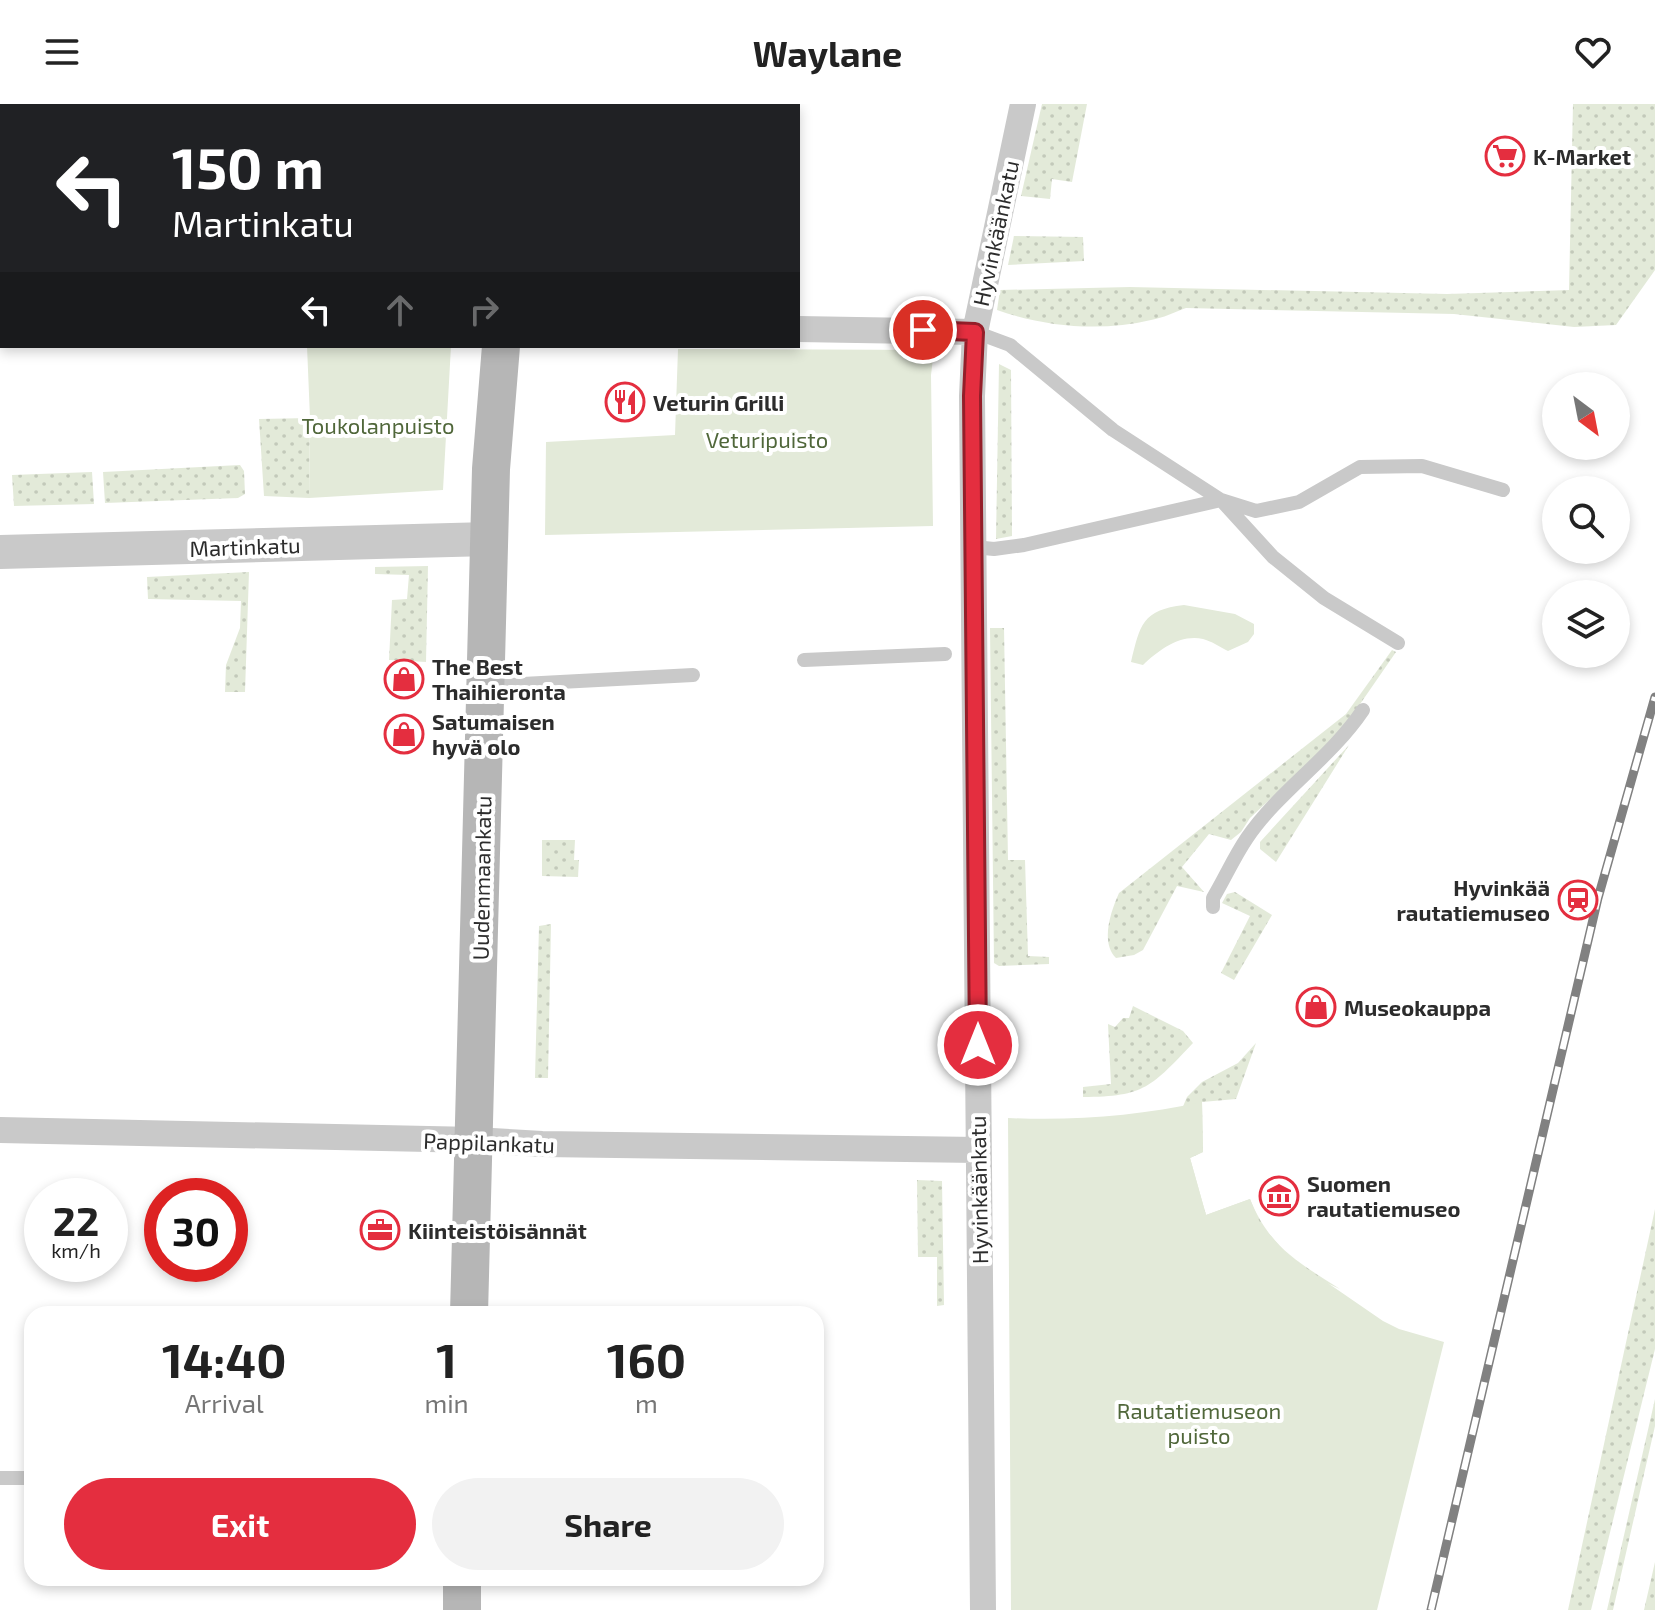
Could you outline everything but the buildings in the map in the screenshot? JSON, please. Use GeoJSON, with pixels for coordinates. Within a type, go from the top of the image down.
{"type":"FeatureCollection","features":[{"type":"Feature","properties":{"kind":"main road","name":"Uudenmaankatu"},"geometry":{"type":"LineString","coordinates":[[469,1306],[491,469],[501,348]]}},
{"type":"Feature","properties":{"kind":"main road"},"geometry":{"type":"LineString","coordinates":[[462,1586],[462,1610]]}},
{"type":"Feature","properties":{"kind":"street","name":"Hyvinkäänkatu"},"geometry":{"type":"LineString","coordinates":[[983,1610],[972,396],[975,332],[1023,104]]}},
{"type":"Feature","properties":{"kind":"street"},"geometry":{"type":"LineString","coordinates":[[800,329],[975,332]]}},
{"type":"Feature","properties":{"kind":"street","name":"Martinkatu"},"geometry":{"type":"LineString","coordinates":[[0,552],[489,539]]}},
{"type":"Feature","properties":{"kind":"street","name":"Pappilankatu"},"geometry":{"type":"LineString","coordinates":[[0,1130],[542,1144],[978,1150]]}},
{"type":"Feature","properties":{"kind":"lane"},"geometry":{"type":"LineString","coordinates":[[975,332],[1010,345],[1113,430],[1221,500],[1273,557],[1324,598],[1398,643]]}},
{"type":"Feature","properties":{"kind":"lane"},"geometry":{"type":"LineString","coordinates":[[974,547],[994,549],[1024,545],[1221,500],[1256,511],[1299,502],[1360,467],[1422,466],[1503,490]]}},
{"type":"Feature","properties":{"kind":"lane"},"geometry":{"type":"LineString","coordinates":[[804,660],[945,654]]}},
{"type":"Feature","properties":{"kind":"lane"},"geometry":{"type":"LineString","coordinates":[[485,686],[693,675]]}},
{"type":"Feature","properties":{"kind":"lane"},"geometry":{"type":"LineString","coordinates":[[1213,907],[1213,898],[1247,838],[1346,735],[1363,710]]}},
{"type":"Feature","properties":{"kind":"lane"},"geometry":{"type":"LineString","coordinates":[[0,1478],[24,1478]]}},
{"type":"Feature","properties":{"kind":"green space"},"geometry":{"type":"Polygon","coordinates":[[[1042,104],[1087,104],[1072,182],[1052,179],[1050,199],[1021,196],[1042,104]]]}},
{"type":"Feature","properties":{"kind":"green space"},"geometry":{"type":"Polygon","coordinates":[[[1573,104],[1655,104],[1655,270],[1616,325],[1574,327],[1454,314],[1186,308],[1132,324],[1093,327],[1054,324],[997,310],[1000,290],[1130,287],[1447,294],[1569,290],[1573,104]]]}},
{"type":"Feature","properties":{"kind":"green space"},"geometry":{"type":"Polygon","coordinates":[[[1014,236],[1083,237],[1084,261],[1008,265],[1014,236]]]}},
{"type":"Feature","properties":{"kind":"green space","name":"Toukolanpuisto"},"geometry":{"type":"Polygon","coordinates":[[[307,348],[451,348],[443,490],[309,498],[307,348]]]}},
{"type":"Feature","properties":{"kind":"green space","name":"Veturipuisto"},"geometry":{"type":"Polygon","coordinates":[[[678,349],[934,350],[931,375],[933,526],[545,535],[546,442],[675,435],[678,349]]]}},
{"type":"Feature","properties":{"kind":"green space"},"geometry":{"type":"Polygon","coordinates":[[[999,364],[1011,370],[1012,536],[996,539],[999,364]]]}},
{"type":"Feature","properties":{"kind":"green space"},"geometry":{"type":"Polygon","coordinates":[[[310,418],[309,498],[264,496],[259,419],[310,418]]]}},
{"type":"Feature","properties":{"kind":"green space"},"geometry":{"type":"Polygon","coordinates":[[[240,465],[244,471],[245,494],[238,498],[105,503],[103,472],[240,465]]]}},
{"type":"Feature","properties":{"kind":"green space"},"geometry":{"type":"Polygon","coordinates":[[[92,472],[94,504],[14,506],[12,475],[92,472]]]}},
{"type":"Feature","properties":{"kind":"green space"},"geometry":{"type":"Polygon","coordinates":[[[428,566],[426,662],[389,660],[392,600],[407,599],[409,575],[375,574],[375,567],[428,566]]]}},
{"type":"Feature","properties":{"kind":"green space"},"geometry":{"type":"Polygon","coordinates":[[[249,572],[245,692],[225,692],[226,665],[240,628],[241,601],[148,599],[147,577],[249,572]]]}},
{"type":"Feature","properties":{"kind":"green space"},"geometry":{"type":"Polygon","coordinates":[[[1184,605],[1235,614],[1254,624],[1254,634],[1248,642],[1228,651],[1194,638],[1178,641],[1143,665],[1131,662],[1137,638],[1151,615],[1184,605]]]}},
{"type":"Feature","properties":{"kind":"green space"},"geometry":{"type":"Polygon","coordinates":[[[990,628],[1004,628],[1008,860],[1025,860],[1028,956],[1049,957],[1049,964],[999,966],[994,963],[990,628]]]}},
{"type":"Feature","properties":{"kind":"green space"},"geometry":{"type":"Polygon","coordinates":[[[1392,650],[1396,652],[1338,736],[1250,818],[1241,832],[1231,840],[1209,834],[1182,867],[1204,892],[1177,886],[1143,950],[1116,958],[1111,951],[1108,935],[1110,917],[1119,893],[1346,714],[1392,650]]]}},
{"type":"Feature","properties":{"kind":"green space"},"geometry":{"type":"Polygon","coordinates":[[[1349,745],[1276,862],[1260,849],[1260,842],[1349,745]]]}},
{"type":"Feature","properties":{"kind":"green space"},"geometry":{"type":"Polygon","coordinates":[[[542,840],[575,840],[574,860],[579,860],[578,877],[542,876],[542,840]]]}},
{"type":"Feature","properties":{"kind":"green space"},"geometry":{"type":"Polygon","coordinates":[[[1235,892],[1272,915],[1234,980],[1221,973],[1250,916],[1222,903],[1227,894],[1235,892]]]}},
{"type":"Feature","properties":{"kind":"green space"},"geometry":{"type":"Polygon","coordinates":[[[551,924],[548,1078],[535,1078],[539,926],[551,924]]]}},
{"type":"Feature","properties":{"kind":"green space"},"geometry":{"type":"Polygon","coordinates":[[[1133,1006],[1183,1031],[1193,1043],[1146,1086],[1121,1095],[1083,1097],[1083,1087],[1111,1084],[1108,1024],[1115,1027],[1123,1018],[1129,1018],[1133,1006]]]}},
{"type":"Feature","properties":{"kind":"green space"},"geometry":{"type":"Polygon","coordinates":[[[1256,1043],[1236,1099],[1202,1102],[1203,1152],[1190,1158],[1206,1215],[1250,1199],[1276,1242],[1298,1262],[1340,1289],[1186,1219],[1173,1130],[1187,1097],[1202,1082],[1238,1063],[1256,1043]]]}},
{"type":"Feature","properties":{"kind":"green space","name":"Rautatiemuseon puisto"},"geometry":{"type":"Polygon","coordinates":[[[1202,1102],[1203,1152],[1190,1158],[1206,1215],[1250,1199],[1260,1223],[1287,1255],[1383,1321],[1444,1342],[1377,1610],[1011,1610],[1008,1118],[1105,1116],[1202,1102]]]}},
{"type":"Feature","properties":{"kind":"green space"},"geometry":{"type":"Polygon","coordinates":[[[917,1180],[942,1181],[944,1305],[937,1306],[937,1257],[918,1257],[917,1180]]]}},
{"type":"Feature","properties":{"kind":"green space"},"geometry":{"type":"Polygon","coordinates":[[[1655,1209],[1655,1349],[1591,1610],[1568,1610],[1655,1209]]]}},
{"type":"Feature","properties":{"kind":"green space"},"geometry":{"type":"Polygon","coordinates":[[[1655,1399],[1655,1426],[1613,1610],[1607,1610],[1655,1399]]]}},
{"type":"Feature","properties":{"kind":"green space"},"geometry":{"type":"Polygon","coordinates":[[[1655,1562],[1655,1610],[1644,1610],[1655,1562]]]}},
{"type":"Feature","properties":{"kind":"railway"},"geometry":{"type":"LineString","coordinates":[[1431,1610],[1598,898],[1655,697]]}},
{"type":"Feature","properties":{"kind":"place","name":"K-Market"},"geometry":{"type":"Point","coordinates":[1505,156]}},
{"type":"Feature","properties":{"kind":"place","name":"Veturin Grilli"},"geometry":{"type":"Point","coordinates":[625,402]}},
{"type":"Feature","properties":{"kind":"place","name":"The Best Thaihieronta"},"geometry":{"type":"Point","coordinates":[404,679]}},
{"type":"Feature","properties":{"kind":"place","name":"Satumaisen hyvä olo"},"geometry":{"type":"Point","coordinates":[404,734]}},
{"type":"Feature","properties":{"kind":"place","name":"Hyvinkää rautatiemuseo"},"geometry":{"type":"Point","coordinates":[1578,900]}},
{"type":"Feature","properties":{"kind":"place","name":"Museokauppa"},"geometry":{"type":"Point","coordinates":[1316,1007]}},
{"type":"Feature","properties":{"kind":"place","name":"Suomen rautatiemuseo"},"geometry":{"type":"Point","coordinates":[1279,1196]}},
{"type":"Feature","properties":{"kind":"place","name":"Kiinteistöisännät"},"geometry":{"type":"Point","coordinates":[380,1230]}},
{"type":"Feature","properties":{"kind":"route"},"geometry":{"type":"LineString","coordinates":[[923,330],[975,332],[972,396],[978,1045]]}}]}
